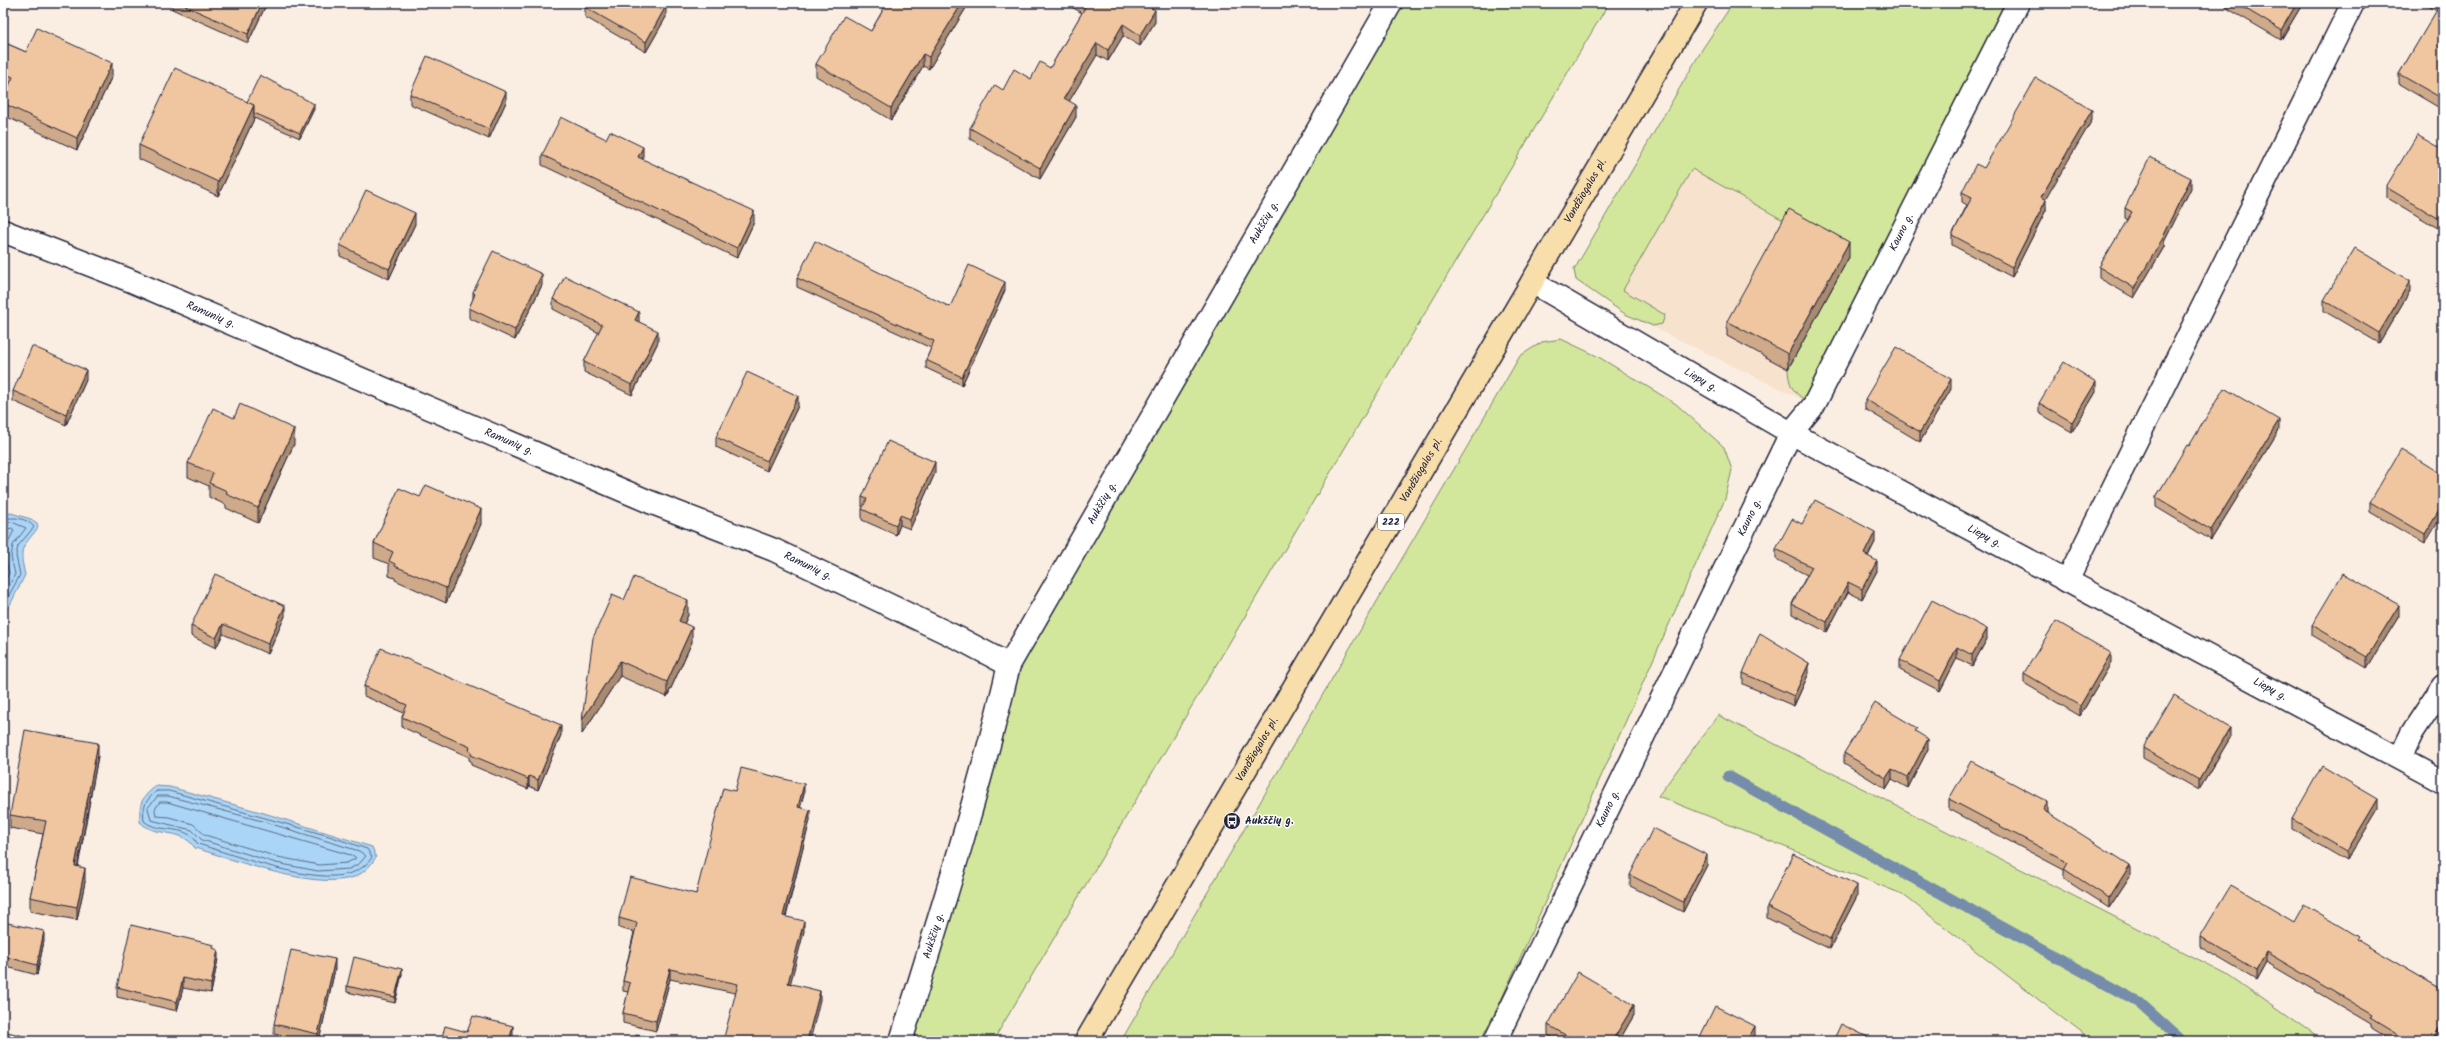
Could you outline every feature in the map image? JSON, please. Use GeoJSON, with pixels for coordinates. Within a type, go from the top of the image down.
{"type":"FeatureCollection","features":[{"type":"Feature","properties":{"kind":"main road","name":"Vandžiogalos pl."},"geometry":{"type":"LineString","coordinates":[[1086,1041],[1696,3]]}},
{"type":"Feature","properties":{"kind":"street","name":"Aukščių g."},"geometry":{"type":"LineString","coordinates":[[900,1041],[966,830],[989,749],[1009,665],[1391,3]]}},
{"type":"Feature","properties":{"kind":"street","name":"Kauno g."},"geometry":{"type":"LineString","coordinates":[[1495,1041],[1791,433],[1814,405],[2018,3]]}},
{"type":"Feature","properties":{"kind":"street"},"geometry":{"type":"LineString","coordinates":[[2068,581],[2353,3]]}},
{"type":"Feature","properties":{"kind":"street","name":"Ramunių g."},"geometry":{"type":"LineString","coordinates":[[3,231],[129,280],[650,502],[774,550],[962,640],[1009,665]]}},
{"type":"Feature","properties":{"kind":"street","name":"Liepų g."},"geometry":{"type":"LineString","coordinates":[[1532,282],[1791,433],[2443,782]]}},
{"type":"Feature","properties":{"kind":"street"},"geometry":{"type":"LineString","coordinates":[[2400,758],[2412,733],[2443,686]]}},
{"type":"Feature","properties":{"kind":"shaded area"},"geometry":{"type":"Polygon","coordinates":[[[1703,48],[1925,114],[1814,405],[1625,314],[1576,280],[1574,270],[1703,48]]]}},
{"type":"Feature","properties":{"kind":"green space"},"geometry":{"type":"Polygon","coordinates":[[[1391,3],[1609,3],[993,1041],[901,1041],[1009,665],[1391,3]]]}},
{"type":"Feature","properties":{"kind":"green space"},"geometry":{"type":"Polygon","coordinates":[[[1733,3],[2018,3],[1814,405],[1798,395],[1792,387],[1788,369],[1849,257],[1692,169],[1623,290],[1665,315],[1662,324],[1653,326],[1625,314],[1576,280],[1574,270],[1703,48],[1733,3]]]}},
{"type":"Feature","properties":{"kind":"green space"},"geometry":{"type":"Polygon","coordinates":[[[1561,339],[1597,356],[1676,404],[1724,447],[1732,470],[1725,499],[1498,1007],[1480,1041],[1121,1041],[1520,356],[1542,342],[1561,339]]]}},
{"type":"Feature","properties":{"kind":"green space"},"geometry":{"type":"Polygon","coordinates":[[[1718,715],[2227,974],[2323,1041],[2092,1041],[1902,894],[1658,796],[1718,715]]]}},
{"type":"Feature","properties":{"kind":"water"},"geometry":{"type":"Polygon","coordinates":[[[11,513],[31,519],[37,523],[38,528],[23,549],[22,559],[25,575],[10,605],[3,612],[3,515],[11,513]]]}},
{"type":"Feature","properties":{"kind":"water"},"geometry":{"type":"Polygon","coordinates":[[[156,786],[170,787],[264,813],[372,847],[376,857],[365,870],[355,877],[334,880],[315,880],[273,872],[195,848],[189,841],[182,837],[154,830],[140,822],[142,801],[156,786]]]}},
{"type":"Feature","properties":{"kind":"building"},"geometry":{"type":"Polygon","coordinates":[[[179,3],[262,3],[248,34],[179,3]]]}},
{"type":"Feature","properties":{"kind":"building"},"geometry":{"type":"Polygon","coordinates":[[[587,3],[661,3],[666,6],[646,42],[585,7],[587,3]]]}},
{"type":"Feature","properties":{"kind":"building"},"geometry":{"type":"Polygon","coordinates":[[[887,3],[962,3],[929,57],[923,54],[891,108],[816,64],[844,16],[871,31],[887,3]]]}},
{"type":"Feature","properties":{"kind":"building"},"geometry":{"type":"Polygon","coordinates":[[[1085,3],[1143,3],[1155,10],[1140,35],[1123,24],[1108,50],[1097,43],[1064,98],[1076,105],[1040,168],[970,128],[995,85],[1003,90],[1014,69],[1031,79],[1040,62],[1050,68],[1087,4],[1085,3]]]}},
{"type":"Feature","properties":{"kind":"building"},"geometry":{"type":"Polygon","coordinates":[[[2236,3],[2297,3],[2281,30],[2236,3]]]}},
{"type":"Feature","properties":{"kind":"building"},"geometry":{"type":"Polygon","coordinates":[[[2441,3],[2443,3],[2443,99],[2399,74],[2441,3]]]}},
{"type":"Feature","properties":{"kind":"building"},"geometry":{"type":"Polygon","coordinates":[[[37,28],[112,63],[77,138],[3,103],[3,99],[13,77],[3,73],[3,42],[26,52],[37,28]]]}},
{"type":"Feature","properties":{"kind":"building"},"geometry":{"type":"Polygon","coordinates":[[[427,56],[506,92],[489,129],[410,94],[427,56]]]}},
{"type":"Feature","properties":{"kind":"building"},"geometry":{"type":"Polygon","coordinates":[[[175,68],[254,105],[218,182],[139,145],[175,68]]]}},
{"type":"Feature","properties":{"kind":"building"},"geometry":{"type":"Polygon","coordinates":[[[260,75],[314,104],[300,133],[254,113],[254,105],[247,102],[260,75]]]}},
{"type":"Feature","properties":{"kind":"building"},"geometry":{"type":"Polygon","coordinates":[[[2036,78],[2092,110],[2041,197],[2046,200],[2012,267],[1952,235],[1972,197],[1962,192],[1976,164],[1984,168],[2036,78]]]}},
{"type":"Feature","properties":{"kind":"building"},"geometry":{"type":"Polygon","coordinates":[[[561,117],[606,139],[610,131],[643,147],[638,157],[754,211],[737,248],[542,155],[561,117]]]}},
{"type":"Feature","properties":{"kind":"building"},"geometry":{"type":"Polygon","coordinates":[[[2417,135],[2443,150],[2443,217],[2441,220],[2386,187],[2417,135]]]}},
{"type":"Feature","properties":{"kind":"building"},"geometry":{"type":"Polygon","coordinates":[[[2150,157],[2191,178],[2163,235],[2164,236],[2134,288],[2099,267],[2132,212],[2125,208],[2150,157]]]}},
{"type":"Feature","properties":{"kind":"building"},"geometry":{"type":"Polygon","coordinates":[[[366,190],[415,213],[389,269],[340,245],[366,190]]]}},
{"type":"Feature","properties":{"kind":"building"},"geometry":{"type":"Polygon","coordinates":[[[1789,209],[1849,242],[1788,354],[1727,321],[1789,209]]]}},
{"type":"Feature","properties":{"kind":"building"},"geometry":{"type":"Polygon","coordinates":[[[815,241],[950,307],[969,265],[1005,282],[962,377],[926,360],[934,341],[797,278],[815,241]]]}},
{"type":"Feature","properties":{"kind":"building"},"geometry":{"type":"Polygon","coordinates":[[[2355,248],[2410,281],[2379,333],[2324,300],[2355,248]]]}},
{"type":"Feature","properties":{"kind":"building"},"geometry":{"type":"Polygon","coordinates":[[[493,251],[542,274],[515,330],[469,308],[475,294],[473,292],[493,251]]]}},
{"type":"Feature","properties":{"kind":"building"},"geometry":{"type":"Polygon","coordinates":[[[565,276],[639,312],[635,320],[658,331],[632,385],[584,362],[602,325],[553,299],[565,276]]]}},
{"type":"Feature","properties":{"kind":"building"},"geometry":{"type":"Polygon","coordinates":[[[32,346],[86,370],[66,414],[13,391],[32,346]]]}},
{"type":"Feature","properties":{"kind":"building"},"geometry":{"type":"Polygon","coordinates":[[[1896,347],[1951,379],[1920,432],[1865,399],[1896,347]]]}},
{"type":"Feature","properties":{"kind":"building"},"geometry":{"type":"Polygon","coordinates":[[[2064,362],[2096,382],[2072,422],[2039,403],[2064,362]]]}},
{"type":"Feature","properties":{"kind":"building"},"geometry":{"type":"Polygon","coordinates":[[[747,372],[798,396],[767,461],[716,437],[747,372]]]}},
{"type":"Feature","properties":{"kind":"building"},"geometry":{"type":"Polygon","coordinates":[[[2224,388],[2279,420],[2211,530],[2156,497],[2187,445],[2189,446],[2224,388]]]}},
{"type":"Feature","properties":{"kind":"building"},"geometry":{"type":"Polygon","coordinates":[[[240,404],[294,429],[258,508],[226,494],[227,491],[209,483],[213,473],[188,463],[213,408],[234,418],[240,404]]]}},
{"type":"Feature","properties":{"kind":"building"},"geometry":{"type":"Polygon","coordinates":[[[888,441],[935,462],[910,519],[900,515],[896,525],[862,509],[867,499],[862,497],[888,441]]]}},
{"type":"Feature","properties":{"kind":"building"},"geometry":{"type":"Polygon","coordinates":[[[2401,449],[2443,475],[2443,504],[2425,534],[2370,502],[2401,449]]]}},
{"type":"Feature","properties":{"kind":"building"},"geometry":{"type":"Polygon","coordinates":[[[426,485],[481,509],[446,588],[395,566],[395,564],[389,561],[393,552],[374,543],[399,488],[420,497],[426,485]]]}},
{"type":"Feature","properties":{"kind":"building"},"geometry":{"type":"Polygon","coordinates":[[[1815,500],[1875,532],[1864,554],[1877,561],[1862,589],[1848,582],[1827,622],[1792,604],[1812,567],[1776,549],[1792,519],[1802,524],[1815,500]]]}},
{"type":"Feature","properties":{"kind":"building"},"geometry":{"type":"Polygon","coordinates":[[[2343,573],[2399,605],[2367,657],[2312,625],[2343,573]]]}},
{"type":"Feature","properties":{"kind":"building"},"geometry":{"type":"Polygon","coordinates":[[[215,574],[285,606],[268,644],[223,624],[216,638],[191,626],[215,574]]]}},
{"type":"Feature","properties":{"kind":"building"},"geometry":{"type":"Polygon","coordinates":[[[634,577],[688,600],[679,621],[692,627],[667,682],[620,661],[582,720],[593,638],[612,595],[624,600],[634,577]]]}},
{"type":"Feature","properties":{"kind":"building"},"geometry":{"type":"Polygon","coordinates":[[[1932,600],[1987,629],[1972,655],[1957,647],[1940,681],[1900,660],[1932,600]]]}},
{"type":"Feature","properties":{"kind":"building"},"geometry":{"type":"Polygon","coordinates":[[[2056,621],[2111,653],[2080,706],[2024,673],[2056,621]]]}},
{"type":"Feature","properties":{"kind":"building"},"geometry":{"type":"Polygon","coordinates":[[[1760,633],[1809,663],[1794,696],[1743,673],[1760,633]]]}},
{"type":"Feature","properties":{"kind":"building"},"geometry":{"type":"Polygon","coordinates":[[[381,648],[561,725],[538,780],[529,776],[528,779],[471,755],[472,752],[469,750],[470,747],[402,717],[407,705],[364,686],[381,648]]]}},
{"type":"Feature","properties":{"kind":"building"},"geometry":{"type":"Polygon","coordinates":[[[2174,695],[2230,728],[2199,780],[2143,748],[2174,695]]]}},
{"type":"Feature","properties":{"kind":"building"},"geometry":{"type":"Polygon","coordinates":[[[1875,703],[1917,728],[1915,731],[1928,739],[1908,777],[1892,769],[1886,778],[1844,753],[1875,703]]]}},
{"type":"Feature","properties":{"kind":"building"},"geometry":{"type":"Polygon","coordinates":[[[25,730],[98,743],[75,866],[85,868],[77,907],[30,897],[46,821],[10,815],[25,730]]]}},
{"type":"Feature","properties":{"kind":"building"},"geometry":{"type":"Polygon","coordinates":[[[1971,761],[2048,802],[2043,810],[2130,865],[2109,898],[2064,869],[2068,862],[1949,799],[1971,761]]]}},
{"type":"Feature","properties":{"kind":"building"},"geometry":{"type":"Polygon","coordinates":[[[2322,766],[2378,799],[2347,851],[2292,819],[2322,766]]]}},
{"type":"Feature","properties":{"kind":"building"},"geometry":{"type":"Polygon","coordinates":[[[741,768],[804,784],[798,807],[810,810],[783,916],[804,921],[788,983],[820,991],[807,1041],[723,1041],[738,984],[670,969],[656,1021],[623,1013],[630,983],[623,981],[637,923],[619,918],[630,877],[696,894],[723,788],[735,791],[741,768]]]}},
{"type":"Feature","properties":{"kind":"building"},"geometry":{"type":"Polygon","coordinates":[[[1653,828],[1707,855],[1683,902],[1630,875],[1653,828]]]}},
{"type":"Feature","properties":{"kind":"building"},"geometry":{"type":"Polygon","coordinates":[[[1793,854],[1857,885],[1830,939],[1767,907],[1793,854]]]}},
{"type":"Feature","properties":{"kind":"building"},"geometry":{"type":"Polygon","coordinates":[[[2231,885],[2294,922],[2304,904],[2359,937],[2357,940],[2443,990],[2443,1023],[2432,1041],[2409,1041],[2371,1018],[2373,1015],[2266,952],[2256,970],[2200,937],[2231,885]]]}},
{"type":"Feature","properties":{"kind":"building"},"geometry":{"type":"Polygon","coordinates":[[[3,922],[44,931],[37,965],[3,956],[3,922]]]}},
{"type":"Feature","properties":{"kind":"building"},"geometry":{"type":"Polygon","coordinates":[[[131,925],[214,945],[213,948],[218,950],[211,984],[183,978],[177,1002],[117,987],[131,925]]]}},
{"type":"Feature","properties":{"kind":"building"},"geometry":{"type":"Polygon","coordinates":[[[291,950],[335,959],[318,1034],[274,1024],[291,950]]]}},
{"type":"Feature","properties":{"kind":"building"},"geometry":{"type":"Polygon","coordinates":[[[354,957],[402,969],[395,997],[347,986],[354,957]]]}},
{"type":"Feature","properties":{"kind":"building"},"geometry":{"type":"Polygon","coordinates":[[[1578,972],[1634,1005],[1612,1041],[1576,1041],[1548,1025],[1578,972]]]}},
{"type":"Feature","properties":{"kind":"building"},"geometry":{"type":"Polygon","coordinates":[[[1715,1006],[1755,1026],[1747,1041],[1698,1041],[1715,1006]]]}},
{"type":"Feature","properties":{"kind":"building"},"geometry":{"type":"Polygon","coordinates":[[[473,1016],[513,1026],[509,1041],[441,1041],[445,1026],[467,1032],[473,1016]]]}},
{"type":"Feature","properties":{"kind":"building"},"geometry":{"type":"Polygon","coordinates":[[[1841,1024],[1876,1041],[1833,1041],[1841,1024]]]}},
{"type":"Feature","properties":{"kind":"building"},"geometry":{"type":"Polygon","coordinates":[[[3,1031],[28,1037],[27,1041],[3,1041],[3,1031]]]}},
{"type":"Feature","properties":{"kind":"building"},"geometry":{"type":"Polygon","coordinates":[[[636,1035],[664,1041],[635,1041],[636,1035]]]}},
{"type":"Feature","properties":{"kind":"waterway"},"geometry":{"type":"LineString","coordinates":[[1728,776],[2140,1003],[2182,1041]]}},
{"type":"Feature","properties":{"kind":"place","name":"Aukščių g."},"geometry":{"type":"Point","coordinates":[1232,821]}}]}
